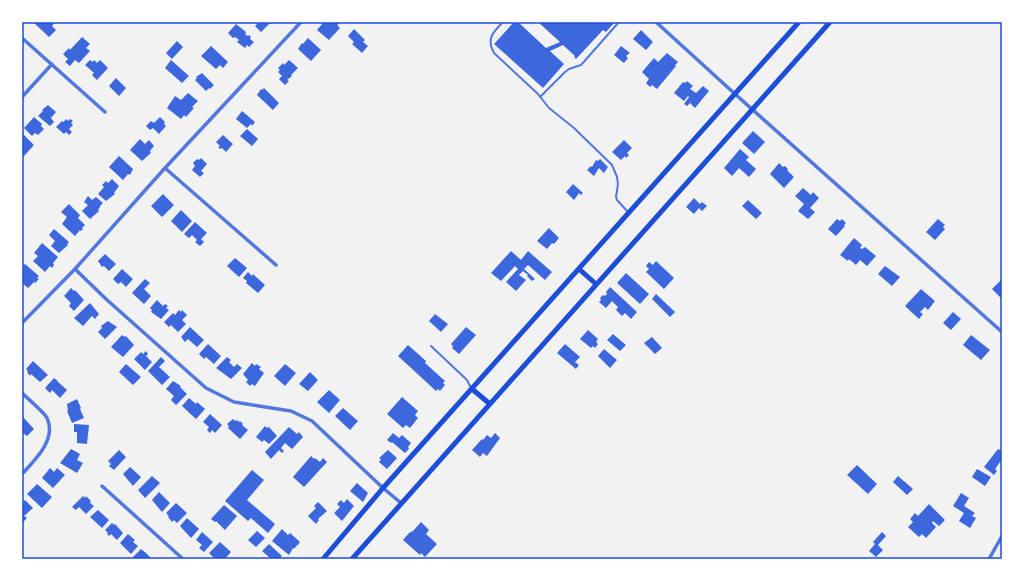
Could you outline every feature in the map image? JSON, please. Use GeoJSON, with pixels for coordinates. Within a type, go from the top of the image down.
{"type":"FeatureCollection","features":[{"type":"Feature","properties":{"kind":"main road"},"geometry":{"type":"LineString","coordinates":[[323,559],[383,488],[799,22]]}},
{"type":"Feature","properties":{"kind":"main road"},"geometry":{"type":"LineString","coordinates":[[352,559],[830,22]]}},
{"type":"Feature","properties":{"kind":"main road"},"geometry":{"type":"LineString","coordinates":[[579,269],[596,284]]}},
{"type":"Feature","properties":{"kind":"main road"},"geometry":{"type":"LineString","coordinates":[[472,389],[490,404]]}},
{"type":"Feature","properties":{"kind":"street"},"geometry":{"type":"LineString","coordinates":[[22,323],[75,269],[165,168],[300,22]]}},
{"type":"Feature","properties":{"kind":"street"},"geometry":{"type":"LineString","coordinates":[[656,22],[687,52],[1002,332]]}},
{"type":"Feature","properties":{"kind":"street"},"geometry":{"type":"LineString","coordinates":[[22,38],[105,112]]}},
{"type":"Feature","properties":{"kind":"street"},"geometry":{"type":"LineString","coordinates":[[22,97],[52,64]]}},
{"type":"Feature","properties":{"kind":"street"},"geometry":{"type":"LineString","coordinates":[[165,168],[276,265]]}},
{"type":"Feature","properties":{"kind":"street"},"geometry":{"type":"LineString","coordinates":[[75,269],[106,299],[206,388],[234,402],[291,411],[312,421],[401,503]]}},
{"type":"Feature","properties":{"kind":"street"},"geometry":{"type":"LineString","coordinates":[[22,394],[47,417],[50,432],[44,448],[22,474]]}},
{"type":"Feature","properties":{"kind":"street"},"geometry":{"type":"LineString","coordinates":[[102,486],[183,559]]}},
{"type":"Feature","properties":{"kind":"street"},"geometry":{"type":"LineString","coordinates":[[989,559],[1002,536]]}},
{"type":"Feature","properties":{"kind":"lane"},"geometry":{"type":"LineString","coordinates":[[503,22],[492,36],[490,44],[491,49],[496,56],[540,97],[549,108],[574,128],[612,165],[617,177],[617,200],[629,212]]}},
{"type":"Feature","properties":{"kind":"lane"},"geometry":{"type":"LineString","coordinates":[[540,97],[565,72],[581,65],[620,22]]}},
{"type":"Feature","properties":{"kind":"lane"},"geometry":{"type":"LineString","coordinates":[[431,346],[467,380],[472,389]]}},
{"type":"Feature","properties":{"kind":"building"},"geometry":{"type":"Polygon","coordinates":[[[33,22],[55,22],[52,26],[56,30],[49,37],[33,22]]]}},
{"type":"Feature","properties":{"kind":"building"},"geometry":{"type":"Polygon","coordinates":[[[259,22],[272,22],[261,32],[255,26],[259,22]]]}},
{"type":"Feature","properties":{"kind":"building"},"geometry":{"type":"Polygon","coordinates":[[[322,22],[337,22],[339,24],[337,25],[340,28],[329,40],[317,30],[323,23],[322,22]]]}},
{"type":"Feature","properties":{"kind":"building"},"geometry":{"type":"Polygon","coordinates":[[[514,22],[518,22],[546,48],[560,42],[538,22],[614,23],[606,32],[603,30],[576,59],[574,57],[575,56],[563,45],[550,51],[564,64],[543,88],[494,44],[514,22]]]}},
{"type":"Feature","properties":{"kind":"building"},"geometry":{"type":"Polygon","coordinates":[[[236,24],[246,32],[245,34],[251,37],[250,39],[254,42],[249,47],[247,45],[245,48],[237,42],[239,40],[235,37],[233,38],[228,33],[236,24]]]}},
{"type":"Feature","properties":{"kind":"building"},"geometry":{"type":"Polygon","coordinates":[[[354,29],[365,40],[363,42],[368,46],[362,53],[352,44],[354,42],[348,36],[354,29]]]}},
{"type":"Feature","properties":{"kind":"building"},"geometry":{"type":"Polygon","coordinates":[[[641,30],[653,42],[646,50],[633,39],[641,30]]]}},
{"type":"Feature","properties":{"kind":"building"},"geometry":{"type":"Polygon","coordinates":[[[82,37],[90,44],[86,48],[90,51],[79,63],[75,60],[70,66],[65,62],[68,59],[63,54],[69,48],[70,50],[82,37]]]}},
{"type":"Feature","properties":{"kind":"building"},"geometry":{"type":"Polygon","coordinates":[[[308,38],[321,50],[311,61],[298,49],[308,38]]]}},
{"type":"Feature","properties":{"kind":"building"},"geometry":{"type":"Polygon","coordinates":[[[177,41],[183,47],[172,59],[166,53],[177,41]]]}},
{"type":"Feature","properties":{"kind":"building"},"geometry":{"type":"Polygon","coordinates":[[[211,46],[228,62],[223,68],[220,65],[216,69],[201,56],[211,46]]]}},
{"type":"Feature","properties":{"kind":"building"},"geometry":{"type":"Polygon","coordinates":[[[621,46],[630,53],[626,56],[628,58],[624,63],[614,55],[621,46]]]}},
{"type":"Feature","properties":{"kind":"building"},"geometry":{"type":"Polygon","coordinates":[[[667,53],[678,62],[675,65],[676,66],[657,89],[652,85],[650,87],[646,83],[649,79],[642,72],[654,58],[658,62],[667,53]]]}},
{"type":"Feature","properties":{"kind":"building"},"geometry":{"type":"Polygon","coordinates":[[[90,60],[93,62],[94,60],[97,63],[100,60],[108,68],[97,80],[92,75],[94,73],[85,65],[90,60]]]}},
{"type":"Feature","properties":{"kind":"building"},"geometry":{"type":"Polygon","coordinates":[[[171,60],[189,76],[182,83],[165,68],[171,60]]]}},
{"type":"Feature","properties":{"kind":"building"},"geometry":{"type":"Polygon","coordinates":[[[289,60],[298,68],[287,80],[289,81],[285,85],[279,79],[282,76],[278,72],[280,70],[278,68],[289,60]]]}},
{"type":"Feature","properties":{"kind":"building"},"geometry":{"type":"Polygon","coordinates":[[[202,73],[214,85],[206,91],[195,80],[197,78],[196,77],[202,73]]]}},
{"type":"Feature","properties":{"kind":"building"},"geometry":{"type":"Polygon","coordinates":[[[116,78],[126,88],[119,96],[109,86],[116,78]]]}},
{"type":"Feature","properties":{"kind":"building"},"geometry":{"type":"Polygon","coordinates":[[[687,81],[693,86],[690,89],[696,93],[703,86],[709,91],[695,108],[690,103],[687,106],[684,104],[689,97],[688,96],[684,101],[674,93],[683,82],[685,83],[687,81]]]}},
{"type":"Feature","properties":{"kind":"building"},"geometry":{"type":"Polygon","coordinates":[[[264,88],[279,103],[273,110],[257,95],[261,89],[262,90],[264,88]]]}},
{"type":"Feature","properties":{"kind":"building"},"geometry":{"type":"Polygon","coordinates":[[[188,93],[198,101],[186,117],[184,115],[181,119],[167,108],[175,96],[181,100],[188,93]]]}},
{"type":"Feature","properties":{"kind":"building"},"geometry":{"type":"Polygon","coordinates":[[[48,105],[56,112],[51,118],[54,122],[50,126],[38,116],[48,105]]]}},
{"type":"Feature","properties":{"kind":"building"},"geometry":{"type":"Polygon","coordinates":[[[242,111],[255,122],[252,126],[251,124],[247,128],[236,119],[242,111]]]}},
{"type":"Feature","properties":{"kind":"building"},"geometry":{"type":"Polygon","coordinates":[[[34,117],[42,124],[41,126],[44,129],[38,135],[35,133],[32,136],[24,128],[34,117]]]}},
{"type":"Feature","properties":{"kind":"building"},"geometry":{"type":"Polygon","coordinates":[[[160,117],[165,122],[164,124],[166,126],[159,134],[153,128],[150,130],[146,126],[151,121],[154,123],[160,117]]]}},
{"type":"Feature","properties":{"kind":"building"},"geometry":{"type":"Polygon","coordinates":[[[67,119],[68,121],[70,119],[73,121],[71,123],[73,125],[69,129],[72,132],[69,135],[66,132],[64,134],[56,127],[62,121],[63,122],[67,119]]]}},
{"type":"Feature","properties":{"kind":"building"},"geometry":{"type":"Polygon","coordinates":[[[247,129],[258,139],[252,146],[240,136],[247,129]]]}},
{"type":"Feature","properties":{"kind":"building"},"geometry":{"type":"Polygon","coordinates":[[[753,131],[765,142],[754,154],[742,143],[753,131]]]}},
{"type":"Feature","properties":{"kind":"building"},"geometry":{"type":"Polygon","coordinates":[[[23,134],[34,145],[24,156],[22,154],[23,134]]]}},
{"type":"Feature","properties":{"kind":"building"},"geometry":{"type":"Polygon","coordinates":[[[223,135],[233,144],[226,152],[222,148],[220,149],[218,147],[220,146],[216,142],[223,135]]]}},
{"type":"Feature","properties":{"kind":"building"},"geometry":{"type":"Polygon","coordinates":[[[140,139],[145,144],[149,140],[154,146],[150,151],[151,153],[142,161],[130,150],[140,139]]]}},
{"type":"Feature","properties":{"kind":"building"},"geometry":{"type":"Polygon","coordinates":[[[624,140],[632,148],[627,153],[629,155],[626,158],[625,156],[621,160],[612,152],[624,140]]]}},
{"type":"Feature","properties":{"kind":"building"},"geometry":{"type":"Polygon","coordinates":[[[740,149],[749,157],[746,160],[756,169],[749,177],[739,168],[732,176],[724,168],[740,149]]]}},
{"type":"Feature","properties":{"kind":"building"},"geometry":{"type":"Polygon","coordinates":[[[119,156],[133,169],[130,175],[128,174],[123,180],[109,167],[119,156]]]}},
{"type":"Feature","properties":{"kind":"building"},"geometry":{"type":"Polygon","coordinates":[[[201,158],[207,164],[201,171],[204,173],[200,177],[192,170],[195,166],[193,163],[197,159],[199,160],[201,158]]]}},
{"type":"Feature","properties":{"kind":"building"},"geometry":{"type":"Polygon","coordinates":[[[600,159],[608,167],[604,173],[599,168],[594,176],[587,170],[591,166],[592,167],[596,160],[598,161],[600,159]]]}},
{"type":"Feature","properties":{"kind":"building"},"geometry":{"type":"Polygon","coordinates":[[[779,163],[783,167],[785,166],[794,177],[784,188],[770,174],[779,163]]]}},
{"type":"Feature","properties":{"kind":"building"},"geometry":{"type":"Polygon","coordinates":[[[112,179],[119,186],[114,193],[115,194],[106,201],[98,194],[104,187],[102,185],[106,181],[108,183],[112,179]]]}},
{"type":"Feature","properties":{"kind":"building"},"geometry":{"type":"Polygon","coordinates":[[[573,184],[583,193],[581,195],[579,193],[574,200],[566,192],[573,184]]]}},
{"type":"Feature","properties":{"kind":"building"},"geometry":{"type":"Polygon","coordinates":[[[803,188],[811,195],[813,192],[819,198],[810,208],[815,212],[808,219],[798,211],[804,204],[795,196],[803,188]]]}},
{"type":"Feature","properties":{"kind":"building"},"geometry":{"type":"Polygon","coordinates":[[[163,194],[174,205],[162,217],[151,206],[163,194]]]}},
{"type":"Feature","properties":{"kind":"building"},"geometry":{"type":"Polygon","coordinates":[[[88,196],[92,200],[96,197],[103,203],[98,210],[99,211],[90,219],[82,211],[88,205],[84,202],[88,196]]]}},
{"type":"Feature","properties":{"kind":"building"},"geometry":{"type":"Polygon","coordinates":[[[694,198],[700,204],[702,202],[707,206],[702,211],[699,208],[694,214],[686,207],[694,198]]]}},
{"type":"Feature","properties":{"kind":"building"},"geometry":{"type":"Polygon","coordinates":[[[748,200],[762,213],[756,219],[742,206],[748,200]]]}},
{"type":"Feature","properties":{"kind":"building"},"geometry":{"type":"Polygon","coordinates":[[[69,204],[80,215],[78,218],[85,225],[82,228],[83,229],[81,231],[80,230],[75,236],[62,224],[67,217],[61,212],[69,204]]]}},
{"type":"Feature","properties":{"kind":"building"},"geometry":{"type":"Polygon","coordinates":[[[181,210],[192,221],[182,232],[171,221],[181,210]]]}},
{"type":"Feature","properties":{"kind":"building"},"geometry":{"type":"Polygon","coordinates":[[[837,219],[840,221],[842,219],[846,223],[836,236],[828,229],[837,219]]]}},
{"type":"Feature","properties":{"kind":"building"},"geometry":{"type":"Polygon","coordinates":[[[938,219],[945,225],[943,227],[945,229],[935,240],[926,232],[938,219]]]}},
{"type":"Feature","properties":{"kind":"building"},"geometry":{"type":"Polygon","coordinates":[[[195,222],[207,233],[201,239],[204,242],[200,246],[195,242],[197,240],[192,235],[189,238],[184,234],[195,222]]]}},
{"type":"Feature","properties":{"kind":"building"},"geometry":{"type":"Polygon","coordinates":[[[549,228],[559,238],[547,249],[537,241],[549,228]]]}},
{"type":"Feature","properties":{"kind":"building"},"geometry":{"type":"Polygon","coordinates":[[[54,229],[69,242],[67,244],[68,245],[59,253],[51,246],[55,241],[49,235],[54,229]]]}},
{"type":"Feature","properties":{"kind":"building"},"geometry":{"type":"Polygon","coordinates":[[[854,238],[862,245],[860,248],[862,249],[865,247],[876,256],[867,266],[860,260],[856,265],[849,259],[848,261],[840,255],[854,238]]]}},
{"type":"Feature","properties":{"kind":"building"},"geometry":{"type":"Polygon","coordinates":[[[42,243],[58,257],[53,263],[54,265],[52,268],[50,266],[45,272],[33,261],[38,256],[34,253],[42,243]]]}},
{"type":"Feature","properties":{"kind":"building"},"geometry":{"type":"Polygon","coordinates":[[[511,251],[521,260],[528,251],[552,272],[545,280],[528,265],[524,269],[535,279],[532,281],[523,271],[519,275],[526,280],[516,291],[506,282],[518,269],[515,266],[501,281],[491,273],[511,251]]]}},
{"type":"Feature","properties":{"kind":"building"},"geometry":{"type":"Polygon","coordinates":[[[105,254],[116,264],[109,271],[104,266],[102,267],[98,261],[105,254]]]}},
{"type":"Feature","properties":{"kind":"building"},"geometry":{"type":"Polygon","coordinates":[[[235,258],[247,268],[239,277],[227,266],[235,258]]]}},
{"type":"Feature","properties":{"kind":"building"},"geometry":{"type":"Polygon","coordinates":[[[656,261],[674,278],[664,289],[646,272],[649,269],[646,266],[649,262],[653,265],[656,261]]]}},
{"type":"Feature","properties":{"kind":"building"},"geometry":{"type":"Polygon","coordinates":[[[25,264],[39,276],[37,278],[39,279],[28,288],[22,283],[22,267],[25,264]]]}},
{"type":"Feature","properties":{"kind":"building"},"geometry":{"type":"Polygon","coordinates":[[[885,266],[900,277],[892,286],[878,274],[885,266]]]}},
{"type":"Feature","properties":{"kind":"building"},"geometry":{"type":"Polygon","coordinates":[[[122,269],[133,279],[126,287],[121,282],[118,284],[113,279],[122,269]]]}},
{"type":"Feature","properties":{"kind":"building"},"geometry":{"type":"Polygon","coordinates":[[[248,272],[252,276],[253,274],[265,285],[258,293],[246,283],[247,281],[243,278],[248,272]]]}},
{"type":"Feature","properties":{"kind":"building"},"geometry":{"type":"Polygon","coordinates":[[[626,273],[649,294],[640,304],[617,283],[626,273]]]}},
{"type":"Feature","properties":{"kind":"building"},"geometry":{"type":"Polygon","coordinates":[[[145,279],[150,283],[144,289],[151,296],[144,304],[132,293],[145,279]]]}},
{"type":"Feature","properties":{"kind":"building"},"geometry":{"type":"Polygon","coordinates":[[[1002,280],[1002,299],[992,289],[1002,280]]]}},
{"type":"Feature","properties":{"kind":"building"},"geometry":{"type":"Polygon","coordinates":[[[610,287],[637,312],[631,319],[625,313],[622,316],[616,310],[618,307],[612,301],[606,308],[599,302],[603,295],[605,296],[607,294],[606,292],[610,287]]]}},
{"type":"Feature","properties":{"kind":"building"},"geometry":{"type":"Polygon","coordinates":[[[71,288],[74,291],[75,290],[84,300],[74,311],[69,306],[71,303],[64,296],[71,288]]]}},
{"type":"Feature","properties":{"kind":"building"},"geometry":{"type":"Polygon","coordinates":[[[921,289],[935,301],[928,310],[925,307],[920,312],[923,314],[919,319],[905,306],[921,289]]]}},
{"type":"Feature","properties":{"kind":"building"},"geometry":{"type":"Polygon","coordinates":[[[656,294],[675,312],[670,317],[652,299],[656,294]]]}},
{"type":"Feature","properties":{"kind":"building"},"geometry":{"type":"Polygon","coordinates":[[[157,300],[163,306],[165,304],[168,306],[166,308],[169,310],[161,319],[151,312],[152,310],[150,308],[157,300]]]}},
{"type":"Feature","properties":{"kind":"building"},"geometry":{"type":"Polygon","coordinates":[[[90,303],[99,314],[95,319],[92,316],[83,326],[74,318],[90,303]]]}},
{"type":"Feature","properties":{"kind":"building"},"geometry":{"type":"Polygon","coordinates":[[[179,310],[181,312],[182,310],[187,315],[182,320],[186,324],[178,332],[171,325],[169,327],[164,322],[173,313],[175,315],[179,310]]]}},
{"type":"Feature","properties":{"kind":"building"},"geometry":{"type":"Polygon","coordinates":[[[953,312],[961,319],[951,330],[943,323],[953,312]]]}},
{"type":"Feature","properties":{"kind":"building"},"geometry":{"type":"Polygon","coordinates":[[[435,314],[448,324],[441,332],[429,321],[435,314]]]}},
{"type":"Feature","properties":{"kind":"building"},"geometry":{"type":"Polygon","coordinates":[[[108,321],[117,327],[105,339],[98,332],[102,328],[101,326],[108,321]]]}},
{"type":"Feature","properties":{"kind":"building"},"geometry":{"type":"Polygon","coordinates":[[[190,327],[204,340],[197,347],[188,339],[185,342],[181,337],[190,327]]]}},
{"type":"Feature","properties":{"kind":"building"},"geometry":{"type":"Polygon","coordinates":[[[466,327],[476,335],[459,354],[452,348],[453,346],[451,344],[466,327]]]}},
{"type":"Feature","properties":{"kind":"building"},"geometry":{"type":"Polygon","coordinates":[[[588,330],[598,339],[596,342],[598,344],[595,348],[593,346],[591,348],[580,339],[588,330]]]}},
{"type":"Feature","properties":{"kind":"building"},"geometry":{"type":"Polygon","coordinates":[[[613,334],[626,345],[620,351],[607,340],[613,334]]]}},
{"type":"Feature","properties":{"kind":"building"},"geometry":{"type":"Polygon","coordinates":[[[122,335],[125,337],[126,336],[134,345],[123,357],[111,347],[122,335]]]}},
{"type":"Feature","properties":{"kind":"building"},"geometry":{"type":"Polygon","coordinates":[[[971,335],[990,350],[981,360],[963,345],[971,335]]]}},
{"type":"Feature","properties":{"kind":"building"},"geometry":{"type":"Polygon","coordinates":[[[652,337],[662,348],[655,354],[644,343],[652,337]]]}},
{"type":"Feature","properties":{"kind":"building"},"geometry":{"type":"Polygon","coordinates":[[[208,344],[221,356],[214,364],[206,357],[204,359],[199,354],[208,344]]]}},
{"type":"Feature","properties":{"kind":"building"},"geometry":{"type":"Polygon","coordinates":[[[565,344],[580,357],[575,362],[579,365],[576,369],[557,353],[565,344]]]}},
{"type":"Feature","properties":{"kind":"building"},"geometry":{"type":"Polygon","coordinates":[[[408,345],[445,381],[443,383],[445,385],[440,391],[438,389],[436,391],[398,356],[408,345]]]}},
{"type":"Feature","properties":{"kind":"building"},"geometry":{"type":"Polygon","coordinates":[[[604,349],[617,360],[610,368],[598,356],[604,349]]]}},
{"type":"Feature","properties":{"kind":"building"},"geometry":{"type":"Polygon","coordinates":[[[146,351],[148,354],[146,356],[152,362],[145,370],[134,359],[141,352],[143,354],[146,351]]]}},
{"type":"Feature","properties":{"kind":"building"},"geometry":{"type":"Polygon","coordinates":[[[161,357],[165,361],[159,367],[170,377],[162,385],[148,371],[161,357]]]}},
{"type":"Feature","properties":{"kind":"building"},"geometry":{"type":"Polygon","coordinates":[[[227,357],[231,360],[229,362],[234,367],[237,364],[242,368],[231,379],[216,368],[227,357]]]}},
{"type":"Feature","properties":{"kind":"building"},"geometry":{"type":"Polygon","coordinates":[[[33,361],[48,375],[40,382],[31,374],[30,376],[26,369],[33,361]]]}},
{"type":"Feature","properties":{"kind":"building"},"geometry":{"type":"Polygon","coordinates":[[[252,363],[255,366],[256,364],[261,367],[259,369],[264,373],[255,386],[252,384],[250,386],[246,382],[248,380],[243,374],[252,363]]]}},
{"type":"Feature","properties":{"kind":"building"},"geometry":{"type":"Polygon","coordinates":[[[126,364],[141,377],[133,385],[119,372],[126,364]]]}},
{"type":"Feature","properties":{"kind":"building"},"geometry":{"type":"Polygon","coordinates":[[[285,364],[296,373],[285,386],[274,376],[285,364]]]}},
{"type":"Feature","properties":{"kind":"building"},"geometry":{"type":"Polygon","coordinates":[[[310,372],[318,380],[308,391],[299,384],[310,372]]]}},
{"type":"Feature","properties":{"kind":"building"},"geometry":{"type":"Polygon","coordinates":[[[54,378],[67,390],[60,398],[52,390],[50,393],[45,388],[54,378]]]}},
{"type":"Feature","properties":{"kind":"building"},"geometry":{"type":"Polygon","coordinates":[[[173,381],[181,386],[180,387],[187,394],[176,405],[171,400],[174,396],[166,389],[173,381]]]}},
{"type":"Feature","properties":{"kind":"building"},"geometry":{"type":"Polygon","coordinates":[[[329,390],[340,400],[329,413],[317,402],[329,390]]]}},
{"type":"Feature","properties":{"kind":"building"},"geometry":{"type":"Polygon","coordinates":[[[402,397],[418,411],[415,415],[418,418],[410,428],[406,425],[403,428],[387,414],[402,397]]]}},
{"type":"Feature","properties":{"kind":"building"},"geometry":{"type":"Polygon","coordinates":[[[189,398],[196,404],[197,402],[205,409],[196,419],[182,406],[189,398]]]}},
{"type":"Feature","properties":{"kind":"building"},"geometry":{"type":"Polygon","coordinates":[[[77,399],[84,418],[72,423],[67,411],[67,404],[77,399]]]}},
{"type":"Feature","properties":{"kind":"building"},"geometry":{"type":"Polygon","coordinates":[[[343,408],[358,421],[350,430],[335,416],[343,408]]]}},
{"type":"Feature","properties":{"kind":"building"},"geometry":{"type":"Polygon","coordinates":[[[210,414],[222,425],[215,433],[212,430],[210,433],[207,430],[209,427],[203,422],[210,414]]]}},
{"type":"Feature","properties":{"kind":"building"},"geometry":{"type":"Polygon","coordinates":[[[23,417],[34,429],[27,436],[23,433],[22,435],[23,417]]]}},
{"type":"Feature","properties":{"kind":"building"},"geometry":{"type":"Polygon","coordinates":[[[233,419],[235,421],[240,421],[248,430],[240,439],[228,428],[229,426],[227,424],[233,419]]]}},
{"type":"Feature","properties":{"kind":"building"},"geometry":{"type":"Polygon","coordinates":[[[74,424],[89,425],[87,444],[77,443],[77,432],[74,432],[74,424]]]}},
{"type":"Feature","properties":{"kind":"building"},"geometry":{"type":"Polygon","coordinates":[[[265,426],[267,428],[269,427],[277,436],[269,444],[264,440],[262,442],[256,437],[265,426]]]}},
{"type":"Feature","properties":{"kind":"building"},"geometry":{"type":"Polygon","coordinates":[[[289,427],[297,434],[299,432],[303,437],[292,449],[285,443],[281,448],[284,451],[282,453],[279,450],[271,459],[265,452],[289,427]]]}},
{"type":"Feature","properties":{"kind":"building"},"geometry":{"type":"Polygon","coordinates":[[[393,433],[399,438],[402,435],[411,443],[408,447],[409,449],[405,453],[392,442],[391,443],[387,440],[393,433]]]}},
{"type":"Feature","properties":{"kind":"building"},"geometry":{"type":"Polygon","coordinates":[[[495,433],[500,438],[487,456],[483,453],[480,457],[472,450],[487,435],[491,438],[495,433]]]}},
{"type":"Feature","properties":{"kind":"building"},"geometry":{"type":"Polygon","coordinates":[[[71,449],[80,454],[77,460],[83,463],[77,473],[60,463],[71,449]]]}},
{"type":"Feature","properties":{"kind":"building"},"geometry":{"type":"Polygon","coordinates":[[[998,449],[1002,451],[1002,463],[1000,462],[995,469],[997,471],[994,475],[984,467],[998,449]]]}},
{"type":"Feature","properties":{"kind":"building"},"geometry":{"type":"Polygon","coordinates":[[[119,450],[126,457],[114,470],[109,466],[111,464],[108,461],[119,450]]]}},
{"type":"Feature","properties":{"kind":"building"},"geometry":{"type":"Polygon","coordinates":[[[388,450],[397,458],[387,469],[379,462],[381,459],[379,458],[388,450]]]}},
{"type":"Feature","properties":{"kind":"building"},"geometry":{"type":"Polygon","coordinates":[[[311,456],[320,462],[323,458],[327,462],[304,487],[293,477],[311,456]]]}},
{"type":"Feature","properties":{"kind":"building"},"geometry":{"type":"Polygon","coordinates":[[[857,465],[877,484],[868,494],[847,475],[857,465]]]}},
{"type":"Feature","properties":{"kind":"building"},"geometry":{"type":"Polygon","coordinates":[[[130,467],[141,477],[133,486],[123,474],[130,467]]]}},
{"type":"Feature","properties":{"kind":"building"},"geometry":{"type":"Polygon","coordinates":[[[50,468],[54,472],[57,468],[65,475],[53,488],[42,478],[50,468]]]}},
{"type":"Feature","properties":{"kind":"building"},"geometry":{"type":"Polygon","coordinates":[[[977,469],[991,477],[985,486],[972,477],[977,469]]]}},
{"type":"Feature","properties":{"kind":"building"},"geometry":{"type":"Polygon","coordinates":[[[252,470],[264,480],[247,500],[275,524],[268,533],[251,518],[248,521],[225,501],[252,470]]]}},
{"type":"Feature","properties":{"kind":"building"},"geometry":{"type":"Polygon","coordinates":[[[152,476],[160,483],[145,498],[138,490],[152,476]]]}},
{"type":"Feature","properties":{"kind":"building"},"geometry":{"type":"Polygon","coordinates":[[[898,476],[913,489],[907,495],[893,482],[898,476]]]}},
{"type":"Feature","properties":{"kind":"building"},"geometry":{"type":"Polygon","coordinates":[[[357,483],[368,493],[363,502],[350,491],[357,483]]]}},
{"type":"Feature","properties":{"kind":"building"},"geometry":{"type":"Polygon","coordinates":[[[37,484],[52,497],[42,508],[27,494],[37,484]]]}},
{"type":"Feature","properties":{"kind":"building"},"geometry":{"type":"Polygon","coordinates":[[[159,492],[170,503],[162,512],[152,500],[159,492]]]}},
{"type":"Feature","properties":{"kind":"building"},"geometry":{"type":"Polygon","coordinates":[[[961,493],[969,498],[964,506],[975,513],[972,516],[976,518],[970,528],[959,521],[964,513],[953,506],[961,493]]]}},
{"type":"Feature","properties":{"kind":"building"},"geometry":{"type":"Polygon","coordinates":[[[83,496],[85,498],[86,496],[91,501],[90,503],[94,506],[86,514],[79,507],[76,510],[72,507],[83,496]]]}},
{"type":"Feature","properties":{"kind":"building"},"geometry":{"type":"Polygon","coordinates":[[[347,499],[354,506],[342,521],[334,513],[340,507],[337,504],[341,500],[344,503],[347,499]]]}},
{"type":"Feature","properties":{"kind":"building"},"geometry":{"type":"Polygon","coordinates":[[[25,500],[33,508],[24,516],[27,518],[22,523],[22,503],[25,500]]]}},
{"type":"Feature","properties":{"kind":"building"},"geometry":{"type":"Polygon","coordinates":[[[318,502],[327,511],[318,519],[319,520],[316,524],[308,516],[316,508],[314,506],[318,502]]]}},
{"type":"Feature","properties":{"kind":"building"},"geometry":{"type":"Polygon","coordinates":[[[176,503],[187,513],[177,523],[174,520],[172,522],[166,513],[176,503]]]}},
{"type":"Feature","properties":{"kind":"building"},"geometry":{"type":"Polygon","coordinates":[[[929,504],[945,520],[939,526],[933,521],[932,523],[936,527],[926,538],[922,534],[919,537],[908,527],[913,522],[910,519],[915,513],[918,516],[929,504]]]}},
{"type":"Feature","properties":{"kind":"building"},"geometry":{"type":"Polygon","coordinates":[[[224,505],[237,516],[225,530],[216,521],[215,522],[211,519],[224,505]]]}},
{"type":"Feature","properties":{"kind":"building"},"geometry":{"type":"Polygon","coordinates":[[[98,510],[109,520],[102,528],[90,517],[98,510]]]}},
{"type":"Feature","properties":{"kind":"building"},"geometry":{"type":"Polygon","coordinates":[[[187,518],[199,529],[191,538],[180,526],[187,518]]]}},
{"type":"Feature","properties":{"kind":"building"},"geometry":{"type":"Polygon","coordinates":[[[421,522],[429,530],[426,534],[437,544],[425,557],[421,553],[420,555],[403,540],[421,522]]]}},
{"type":"Feature","properties":{"kind":"building"},"geometry":{"type":"Polygon","coordinates":[[[112,523],[114,525],[115,524],[123,533],[117,540],[111,534],[109,536],[105,530],[112,523]]]}},
{"type":"Feature","properties":{"kind":"building"},"geometry":{"type":"Polygon","coordinates":[[[282,529],[288,535],[290,533],[300,542],[294,549],[293,548],[289,555],[272,541],[282,529]]]}},
{"type":"Feature","properties":{"kind":"building"},"geometry":{"type":"Polygon","coordinates":[[[257,531],[265,538],[256,547],[248,540],[257,531]]]}},
{"type":"Feature","properties":{"kind":"building"},"geometry":{"type":"Polygon","coordinates":[[[202,532],[213,542],[204,552],[199,548],[202,545],[196,540],[202,532]]]}},
{"type":"Feature","properties":{"kind":"building"},"geometry":{"type":"Polygon","coordinates":[[[882,532],[886,536],[878,545],[883,550],[876,557],[869,551],[875,544],[873,542],[882,532]]]}},
{"type":"Feature","properties":{"kind":"building"},"geometry":{"type":"Polygon","coordinates":[[[128,534],[135,540],[133,542],[138,546],[131,554],[120,543],[128,534]]]}},
{"type":"Feature","properties":{"kind":"building"},"geometry":{"type":"Polygon","coordinates":[[[220,542],[231,552],[225,559],[215,559],[209,553],[220,542]]]}},
{"type":"Feature","properties":{"kind":"building"},"geometry":{"type":"Polygon","coordinates":[[[269,544],[282,556],[279,559],[269,559],[270,558],[262,551],[269,544]]]}},
{"type":"Feature","properties":{"kind":"building"},"geometry":{"type":"Polygon","coordinates":[[[141,549],[146,553],[152,559],[131,559],[141,549]]]}}]}
